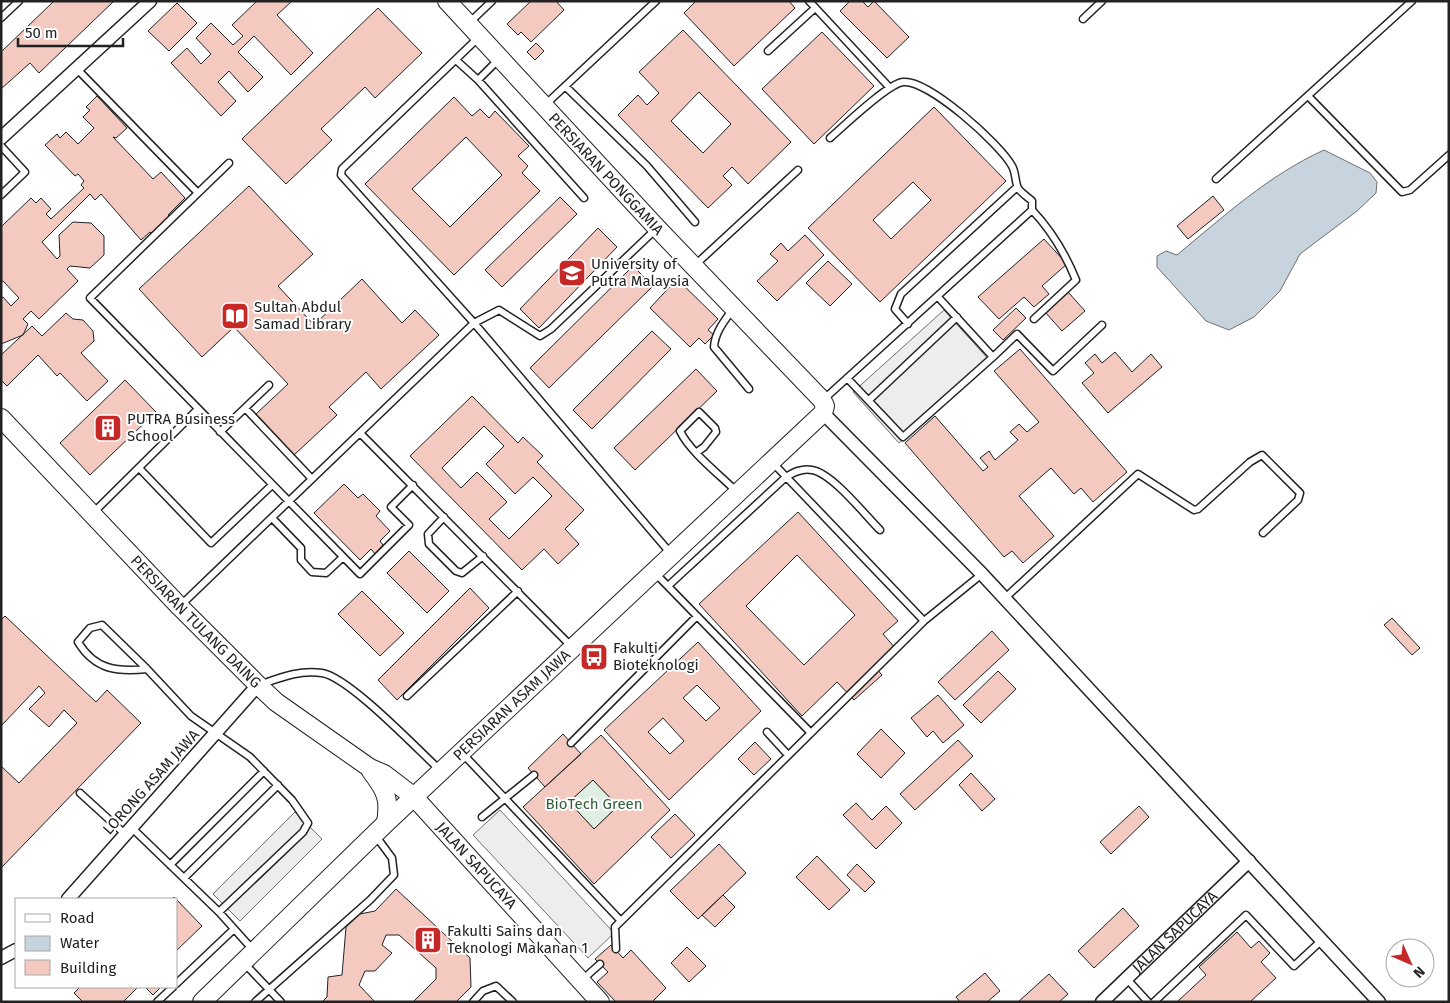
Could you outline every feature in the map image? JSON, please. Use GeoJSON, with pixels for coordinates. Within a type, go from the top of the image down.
{"type":"FeatureCollection","features":[{"type":"Feature","properties":{"kind":"street"},"geometry":{"type":"LineString","coordinates":[[1,138],[150,1]]}},
{"type":"Feature","properties":{"kind":"street","name":"PERSIARAN PONGGAMIA"},"geometry":{"type":"LineString","coordinates":[[447,1],[543,107],[823,406]]}},
{"type":"Feature","properties":{"kind":"street"},"geometry":{"type":"LineString","coordinates":[[823,406],[982,574],[1379,1002]]}},
{"type":"Feature","properties":{"kind":"street","name":"PERSIARAN ASAM JAWA"},"geometry":{"type":"LineString","coordinates":[[202,1002],[380,828],[738,493],[823,406]]}},
{"type":"Feature","properties":{"kind":"street","name":"PERSIARAN TULANG DAING"},"geometry":{"type":"LineString","coordinates":[[2,421],[180,606],[276,702],[370,768],[384,774],[414,797]]}},
{"type":"Feature","properties":{"kind":"street","name":"LORONG ASAM JAWA"},"geometry":{"type":"LineString","coordinates":[[69,898],[258,685]]}},
{"type":"Feature","properties":{"kind":"street"},"geometry":{"type":"LineString","coordinates":[[370,768],[385,790],[388,803],[380,828]]}},
{"type":"Feature","properties":{"kind":"street","name":"JALAN SAPUCAYA"},"geometry":{"type":"LineString","coordinates":[[414,797],[600,1002]]}},
{"type":"Feature","properties":{"kind":"street","name":"JALAN SAPUCAYA"},"geometry":{"type":"LineString","coordinates":[[1102,1002],[1249,861]]}},
{"type":"Feature","properties":{"kind":"street"},"geometry":{"type":"LineString","coordinates":[[1,958],[15,951]]}},
{"type":"Feature","properties":{"kind":"lane"},"geometry":{"type":"LineString","coordinates":[[1,18],[19,1]]}},
{"type":"Feature","properties":{"kind":"lane"},"geometry":{"type":"LineString","coordinates":[[492,1],[456,60],[342,169],[340,175],[474,323],[672,555]]}},
{"type":"Feature","properties":{"kind":"lane"},"geometry":{"type":"LineString","coordinates":[[543,107],[656,1]]}},
{"type":"Feature","properties":{"kind":"lane"},"geometry":{"type":"LineString","coordinates":[[809,1],[890,88]]}},
{"type":"Feature","properties":{"kind":"lane"},"geometry":{"type":"LineString","coordinates":[[1083,19],[1102,1]]}},
{"type":"Feature","properties":{"kind":"lane"},"geometry":{"type":"LineString","coordinates":[[1216,179],[1309,97],[1412,1]]}},
{"type":"Feature","properties":{"kind":"lane"},"geometry":{"type":"LineString","coordinates":[[768,51],[815,8]]}},
{"type":"Feature","properties":{"kind":"lane"},"geometry":{"type":"LineString","coordinates":[[478,80],[500,58]]}},
{"type":"Feature","properties":{"kind":"lane"},"geometry":{"type":"LineString","coordinates":[[456,60],[478,80],[584,198]]}},
{"type":"Feature","properties":{"kind":"lane"},"geometry":{"type":"LineString","coordinates":[[77,69],[198,193]]}},
{"type":"Feature","properties":{"kind":"lane"},"geometry":{"type":"LineString","coordinates":[[830,138],[890,88],[902,82],[916,83],[938,95],[995,146],[1012,166],[1017,187],[1032,202],[1032,210],[1048,228],[1063,250],[1076,280],[1034,319]]}},
{"type":"Feature","properties":{"kind":"lane"},"geometry":{"type":"LineString","coordinates":[[565,86],[647,166],[696,222]]}},
{"type":"Feature","properties":{"kind":"lane"},"geometry":{"type":"LineString","coordinates":[[1309,97],[1402,192],[1410,190],[1449,155]]}},
{"type":"Feature","properties":{"kind":"lane"},"geometry":{"type":"LineString","coordinates":[[1,146],[25,172],[1,195]]}},
{"type":"Feature","properties":{"kind":"lane"},"geometry":{"type":"LineString","coordinates":[[229,164],[90,298],[360,574],[409,525],[391,507],[413,485]]}},
{"type":"Feature","properties":{"kind":"lane"},"geometry":{"type":"LineString","coordinates":[[693,267],[798,170]]}},
{"type":"Feature","properties":{"kind":"lane"},"geometry":{"type":"LineString","coordinates":[[908,324],[895,309],[900,294],[1017,187]]}},
{"type":"Feature","properties":{"kind":"lane"},"geometry":{"type":"LineString","coordinates":[[823,406],[846,378],[938,297],[1032,210]]}},
{"type":"Feature","properties":{"kind":"lane"},"geometry":{"type":"LineString","coordinates":[[180,606],[474,323],[498,310],[540,336],[551,330],[657,228]]}},
{"type":"Feature","properties":{"kind":"lane"},"geometry":{"type":"LineString","coordinates":[[938,297],[993,356]]}},
{"type":"Feature","properties":{"kind":"lane"},"geometry":{"type":"LineString","coordinates":[[733,308],[714,340],[714,347],[749,390]]}},
{"type":"Feature","properties":{"kind":"lane"},"geometry":{"type":"LineString","coordinates":[[869,400],[957,317]]}},
{"type":"Feature","properties":{"kind":"lane"},"geometry":{"type":"LineString","coordinates":[[846,378],[903,437],[1017,334],[1053,371],[1102,325]]}},
{"type":"Feature","properties":{"kind":"lane"},"geometry":{"type":"LineString","coordinates":[[220,432],[269,385]]}},
{"type":"Feature","properties":{"kind":"lane"},"geometry":{"type":"LineString","coordinates":[[244,408],[312,479]]}},
{"type":"Feature","properties":{"kind":"lane"},"geometry":{"type":"LineString","coordinates":[[92,514],[198,409]]}},
{"type":"Feature","properties":{"kind":"lane"},"geometry":{"type":"LineString","coordinates":[[697,452],[704,447],[716,432],[715,428],[699,412],[680,431],[697,452],[738,493]]}},
{"type":"Feature","properties":{"kind":"lane"},"geometry":{"type":"LineString","coordinates":[[360,433],[573,648]]}},
{"type":"Feature","properties":{"kind":"lane"},"geometry":{"type":"LineString","coordinates":[[1004,599],[1138,474],[1194,510],[1198,509],[1250,462],[1262,456],[1300,493],[1298,500],[1263,533]]}},
{"type":"Feature","properties":{"kind":"lane"},"geometry":{"type":"LineString","coordinates":[[771,461],[924,621]]}},
{"type":"Feature","properties":{"kind":"lane"},"geometry":{"type":"LineString","coordinates":[[139,468],[211,543],[272,485]]}},
{"type":"Feature","properties":{"kind":"lane"},"geometry":{"type":"LineString","coordinates":[[668,586],[786,477],[797,470],[812,470],[826,475],[880,530]]}},
{"type":"Feature","properties":{"kind":"lane"},"geometry":{"type":"LineString","coordinates":[[444,517],[428,534],[429,544],[456,571],[462,572],[483,556]]}},
{"type":"Feature","properties":{"kind":"lane"},"geometry":{"type":"LineString","coordinates":[[272,518],[301,548],[301,560],[312,572],[326,573],[343,557]]}},
{"type":"Feature","properties":{"kind":"lane"},"geometry":{"type":"LineString","coordinates":[[654,572],[811,733]]}},
{"type":"Feature","properties":{"kind":"lane"},"geometry":{"type":"LineString","coordinates":[[616,950],[615,927],[924,621],[982,574]]}},
{"type":"Feature","properties":{"kind":"lane"},"geometry":{"type":"LineString","coordinates":[[406,696],[518,591]]}},
{"type":"Feature","properties":{"kind":"lane"},"geometry":{"type":"LineString","coordinates":[[571,742],[697,616]]}},
{"type":"Feature","properties":{"kind":"lane"},"geometry":{"type":"LineString","coordinates":[[147,669],[108,669],[86,653],[78,642],[90,628],[102,625],[147,669],[191,716],[250,757],[278,785],[306,819],[307,827],[219,912]]}},
{"type":"Feature","properties":{"kind":"lane"},"geometry":{"type":"LineString","coordinates":[[258,685],[295,672],[328,675],[358,693],[441,771]]}},
{"type":"Feature","properties":{"kind":"lane"},"geometry":{"type":"LineString","coordinates":[[767,732],[788,755]]}},
{"type":"Feature","properties":{"kind":"lane"},"geometry":{"type":"LineString","coordinates":[[462,752],[622,921]]}},
{"type":"Feature","properties":{"kind":"lane"},"geometry":{"type":"LineString","coordinates":[[170,865],[264,771]]}},
{"type":"Feature","properties":{"kind":"lane"},"geometry":{"type":"LineString","coordinates":[[482,816],[534,775]]}},
{"type":"Feature","properties":{"kind":"lane"},"geometry":{"type":"LineString","coordinates":[[184,878],[278,785]]}},
{"type":"Feature","properties":{"kind":"lane"},"geometry":{"type":"LineString","coordinates":[[80,793],[170,865],[219,912],[234,930],[269,988],[281,1002]]}},
{"type":"Feature","properties":{"kind":"lane"},"geometry":{"type":"LineString","coordinates":[[256,1002],[269,988],[370,900],[394,875],[392,858],[380,828]]}},
{"type":"Feature","properties":{"kind":"lane"},"geometry":{"type":"LineString","coordinates":[[1154,1002],[1246,915],[1294,966],[1322,940]]}},
{"type":"Feature","properties":{"kind":"lane"},"geometry":{"type":"LineString","coordinates":[[178,982],[234,930]]}},
{"type":"Feature","properties":{"kind":"lane"},"geometry":{"type":"LineString","coordinates":[[581,981],[600,964]]}},
{"type":"Feature","properties":{"kind":"lane"},"geometry":{"type":"LineString","coordinates":[[1126,978],[1148,1002]]}},
{"type":"Feature","properties":{"kind":"lane"},"geometry":{"type":"LineString","coordinates":[[473,1002],[484,991],[496,986],[513,1002]]}},
{"type":"Feature","properties":{"kind":"lane"},"geometry":{"type":"LineString","coordinates":[[157,1002],[172,988]]}},
{"type":"Feature","properties":{"kind":"green space","name":"BioTech Green"},"geometry":{"type":"Polygon","coordinates":[[[593,780],[618,806],[594,829],[569,802],[593,780]]]}},
{"type":"Feature","properties":{"kind":"shaded area"},"geometry":{"type":"Polygon","coordinates":[[[944,310],[990,361],[899,443],[853,392],[944,310]]]}},
{"type":"Feature","properties":{"kind":"shaded area"},"geometry":{"type":"Polygon","coordinates":[[[500,810],[614,933],[588,958],[473,835],[500,810]]]}},
{"type":"Feature","properties":{"kind":"shaded area"},"geometry":{"type":"Polygon","coordinates":[[[295,812],[322,839],[240,921],[213,894],[295,812]]]}},
{"type":"Feature","properties":{"kind":"water"},"geometry":{"type":"Polygon","coordinates":[[[1324,150],[1370,173],[1377,182],[1376,193],[1357,211],[1300,254],[1280,291],[1254,317],[1229,330],[1206,321],[1157,267],[1157,256],[1166,251],[1177,255],[1230,211],[1284,171],[1324,150]]]}},
{"type":"Feature","properties":{"kind":"building"},"geometry":{"type":"Polygon","coordinates":[[[54,1],[114,1],[39,73],[30,63],[1,89],[1,52],[54,1]]]}},
{"type":"Feature","properties":{"kind":"building"},"geometry":{"type":"Polygon","coordinates":[[[257,1],[292,1],[277,15],[313,53],[291,75],[254,36],[238,52],[263,77],[248,92],[229,71],[218,82],[236,101],[221,116],[171,63],[187,48],[201,64],[211,54],[196,38],[211,23],[233,45],[243,36],[232,25],[257,1]]]}},
{"type":"Feature","properties":{"kind":"building"},"geometry":{"type":"Polygon","coordinates":[[[531,1],[556,1],[564,10],[531,42],[521,32],[518,35],[507,24],[531,1]]]}},
{"type":"Feature","properties":{"kind":"building"},"geometry":{"type":"Polygon","coordinates":[[[696,1],[789,1],[795,8],[734,66],[684,13],[696,1]]]}},
{"type":"Feature","properties":{"kind":"building"},"geometry":{"type":"Polygon","coordinates":[[[850,1],[862,1],[868,7],[874,1],[909,37],[887,58],[840,11],[850,1]]]}},
{"type":"Feature","properties":{"kind":"building"},"geometry":{"type":"Polygon","coordinates":[[[177,3],[197,23],[169,51],[148,31],[177,3]]]}},
{"type":"Feature","properties":{"kind":"building"},"geometry":{"type":"Polygon","coordinates":[[[378,8],[422,53],[375,98],[365,87],[321,129],[332,140],[286,184],[242,139],[378,8]]]}},
{"type":"Feature","properties":{"kind":"building"},"geometry":{"type":"Polygon","coordinates":[[[683,30],[791,142],[748,184],[732,167],[723,176],[732,185],[708,208],[618,115],[638,95],[647,105],[659,93],[639,72],[683,30]],[[699,92],[671,121],[703,153],[731,124],[699,92]]]}},
{"type":"Feature","properties":{"kind":"building"},"geometry":{"type":"Polygon","coordinates":[[[822,32],[874,86],[814,144],[762,89],[822,32]]]}},
{"type":"Feature","properties":{"kind":"building"},"geometry":{"type":"Polygon","coordinates":[[[536,43],[544,51],[535,60],[527,52],[536,43]]]}},
{"type":"Feature","properties":{"kind":"building"},"geometry":{"type":"Polygon","coordinates":[[[97,96],[127,128],[116,138],[113,137],[153,179],[161,172],[185,198],[168,215],[172,219],[154,236],[150,232],[141,240],[101,194],[95,200],[90,194],[42,242],[57,259],[60,256],[59,235],[73,222],[91,223],[104,236],[104,255],[90,268],[70,266],[67,269],[78,281],[39,319],[31,311],[23,319],[28,324],[23,335],[1,344],[1,298],[3,297],[11,306],[19,298],[3,281],[1,282],[1,227],[31,198],[36,203],[41,198],[51,209],[46,214],[51,219],[84,188],[81,185],[84,181],[78,174],[75,176],[45,145],[57,134],[60,138],[66,132],[78,144],[94,128],[83,117],[90,110],[86,107],[97,96]]]}},
{"type":"Feature","properties":{"kind":"building"},"geometry":{"type":"Polygon","coordinates":[[[454,97],[472,116],[480,109],[489,118],[495,111],[529,146],[518,156],[528,166],[522,173],[540,191],[454,275],[365,184],[454,97]],[[466,137],[412,189],[450,227],[502,175],[466,137]]]}},
{"type":"Feature","properties":{"kind":"building"},"geometry":{"type":"Polygon","coordinates":[[[934,107],[1006,181],[880,302],[808,228],[934,107]],[[913,182],[873,220],[891,239],[931,200],[913,182]]]}},
{"type":"Feature","properties":{"kind":"building","name":"Sultan Abdul Samad Library"},"geometry":{"type":"Polygon","coordinates":[[[249,186],[313,254],[278,286],[314,325],[362,279],[402,323],[415,310],[439,335],[381,389],[366,372],[329,407],[337,415],[294,455],[256,414],[288,384],[234,327],[202,357],[139,289],[249,186]]]}},
{"type":"Feature","properties":{"kind":"building"},"geometry":{"type":"Polygon","coordinates":[[[1213,196],[1224,210],[1188,239],[1177,226],[1213,196]]]}},
{"type":"Feature","properties":{"kind":"building"},"geometry":{"type":"Polygon","coordinates":[[[560,197],[577,214],[502,287],[485,270],[560,197]]]}},
{"type":"Feature","properties":{"kind":"building"},"geometry":{"type":"Polygon","coordinates":[[[598,228],[617,247],[539,328],[520,309],[598,228]]]}},
{"type":"Feature","properties":{"kind":"building"},"geometry":{"type":"Polygon","coordinates":[[[805,235],[824,255],[777,301],[757,281],[778,261],[770,254],[781,243],[788,251],[805,235]]]}},
{"type":"Feature","properties":{"kind":"building"},"geometry":{"type":"Polygon","coordinates":[[[1044,239],[1067,264],[1042,286],[1049,294],[1034,307],[1024,297],[999,319],[978,297],[1044,239]]]}},
{"type":"Feature","properties":{"kind":"building"},"geometry":{"type":"Polygon","coordinates":[[[828,261],[852,284],[830,306],[806,283],[828,261]]]}},
{"type":"Feature","properties":{"kind":"building"},"geometry":{"type":"Polygon","coordinates":[[[633,266],[653,286],[549,388],[530,368],[633,266]]]}},
{"type":"Feature","properties":{"kind":"building"},"geometry":{"type":"Polygon","coordinates":[[[677,279],[718,319],[708,330],[714,335],[705,344],[699,338],[690,347],[650,308],[677,279]]]}},
{"type":"Feature","properties":{"kind":"building"},"geometry":{"type":"Polygon","coordinates":[[[1068,292],[1085,311],[1062,331],[1045,312],[1068,292]]]}},
{"type":"Feature","properties":{"kind":"building"},"geometry":{"type":"Polygon","coordinates":[[[1016,308],[1026,318],[1003,340],[993,330],[1016,308]]]}},
{"type":"Feature","properties":{"kind":"building"},"geometry":{"type":"Polygon","coordinates":[[[66,313],[73,319],[83,320],[93,331],[94,341],[81,353],[108,381],[87,401],[60,373],[57,376],[38,355],[7,386],[1,380],[1,355],[32,326],[42,336],[66,313]]]}},
{"type":"Feature","properties":{"kind":"building"},"geometry":{"type":"Polygon","coordinates":[[[652,331],[671,349],[592,429],[573,410],[652,331]]]}},
{"type":"Feature","properties":{"kind":"building"},"geometry":{"type":"Polygon","coordinates":[[[1020,349],[1127,472],[1093,502],[1081,488],[1074,494],[1051,468],[1019,496],[1054,536],[1023,563],[1012,551],[1004,557],[905,443],[935,416],[983,471],[988,467],[980,458],[989,451],[995,460],[1018,440],[1010,432],[1019,424],[1027,432],[1039,422],[994,371],[1020,349]]]}},
{"type":"Feature","properties":{"kind":"building"},"geometry":{"type":"Polygon","coordinates":[[[1115,352],[1132,372],[1151,354],[1162,367],[1108,413],[1082,383],[1094,373],[1085,363],[1095,354],[1102,363],[1115,352]]]}},
{"type":"Feature","properties":{"kind":"building"},"geometry":{"type":"Polygon","coordinates":[[[696,369],[717,391],[635,470],[614,448],[696,369]]]}},
{"type":"Feature","properties":{"kind":"building","name":"PUTRA Business School"},"geometry":{"type":"Polygon","coordinates":[[[125,380],[156,412],[90,475],[60,443],[125,380]]]}},
{"type":"Feature","properties":{"kind":"building"},"geometry":{"type":"Polygon","coordinates":[[[472,396],[518,443],[523,437],[543,456],[537,462],[584,510],[565,529],[579,544],[558,564],[544,549],[522,570],[410,456],[472,396]],[[484,426],[442,468],[461,488],[477,472],[507,502],[489,519],[509,539],[552,496],[533,477],[515,494],[486,464],[504,446],[484,426]]]}},
{"type":"Feature","properties":{"kind":"building"},"geometry":{"type":"Polygon","coordinates":[[[344,484],[358,498],[363,494],[380,511],[376,516],[390,531],[380,541],[383,545],[375,554],[371,549],[360,560],[314,513],[344,484]]]}},
{"type":"Feature","properties":{"kind":"building"},"geometry":{"type":"Polygon","coordinates":[[[798,512],[898,621],[883,634],[896,649],[876,668],[882,675],[854,700],[837,682],[802,716],[699,604],[798,512]],[[797,555],[746,606],[804,665],[855,615],[797,555]]]}},
{"type":"Feature","properties":{"kind":"building"},"geometry":{"type":"Polygon","coordinates":[[[409,551],[449,591],[427,613],[387,573],[409,551]]]}},
{"type":"Feature","properties":{"kind":"building"},"geometry":{"type":"Polygon","coordinates":[[[470,588],[489,608],[397,700],[378,680],[470,588]]]}},
{"type":"Feature","properties":{"kind":"building"},"geometry":{"type":"Polygon","coordinates":[[[362,591],[404,633],[380,656],[338,614],[362,591]]]}},
{"type":"Feature","properties":{"kind":"building"},"geometry":{"type":"Polygon","coordinates":[[[5,616],[96,702],[107,690],[141,723],[1,868],[1,766],[19,783],[77,723],[64,710],[49,727],[29,709],[45,693],[39,686],[1,726],[1,620],[5,616]]]}},
{"type":"Feature","properties":{"kind":"building"},"geometry":{"type":"Polygon","coordinates":[[[1392,618],[1420,648],[1412,655],[1384,625],[1392,618]]]}},
{"type":"Feature","properties":{"kind":"building"},"geometry":{"type":"Polygon","coordinates":[[[992,631],[1009,650],[955,700],[938,682],[992,631]]]}},
{"type":"Feature","properties":{"kind":"building"},"geometry":{"type":"Polygon","coordinates":[[[698,642],[761,711],[669,800],[604,730],[698,642]],[[697,685],[683,698],[706,721],[720,708],[697,685]],[[663,718],[648,732],[670,754],[684,741],[663,718]]]}},
{"type":"Feature","properties":{"kind":"building"},"geometry":{"type":"Polygon","coordinates":[[[998,671],[1016,689],[981,723],[963,705],[998,671]]]}},
{"type":"Feature","properties":{"kind":"building"},"geometry":{"type":"Polygon","coordinates":[[[938,695],[964,725],[943,743],[933,731],[927,737],[911,718],[938,695]]]}},
{"type":"Feature","properties":{"kind":"building"},"geometry":{"type":"Polygon","coordinates":[[[881,729],[905,753],[881,778],[857,754],[881,729]]]}},
{"type":"Feature","properties":{"kind":"building"},"geometry":{"type":"Polygon","coordinates":[[[563,734],[581,754],[545,787],[528,768],[563,734]]]}},
{"type":"Feature","properties":{"kind":"building"},"geometry":{"type":"Polygon","coordinates":[[[601,735],[670,810],[594,884],[523,807],[601,735]],[[593,780],[569,802],[594,829],[618,806],[593,780]]]}},
{"type":"Feature","properties":{"kind":"building"},"geometry":{"type":"Polygon","coordinates":[[[958,740],[973,756],[915,810],[900,794],[958,740]]]}},
{"type":"Feature","properties":{"kind":"building"},"geometry":{"type":"Polygon","coordinates":[[[755,742],[771,759],[754,775],[738,759],[755,742]]]}},
{"type":"Feature","properties":{"kind":"building"},"geometry":{"type":"Polygon","coordinates":[[[971,773],[995,799],[982,811],[959,785],[971,773]]]}},
{"type":"Feature","properties":{"kind":"building"},"geometry":{"type":"Polygon","coordinates":[[[856,803],[872,820],[886,806],[902,823],[876,849],[843,815],[856,803]]]}},
{"type":"Feature","properties":{"kind":"building"},"geometry":{"type":"Polygon","coordinates":[[[1139,806],[1149,817],[1111,854],[1100,842],[1139,806]]]}},
{"type":"Feature","properties":{"kind":"building"},"geometry":{"type":"Polygon","coordinates":[[[675,814],[695,835],[671,858],[651,837],[675,814]]]}},
{"type":"Feature","properties":{"kind":"building"},"geometry":{"type":"Polygon","coordinates":[[[719,844],[746,873],[698,919],[670,891],[719,844]]]}},
{"type":"Feature","properties":{"kind":"building"},"geometry":{"type":"Polygon","coordinates":[[[817,856],[850,890],[829,910],[796,877],[817,856]]]}},
{"type":"Feature","properties":{"kind":"building"},"geometry":{"type":"Polygon","coordinates":[[[857,864],[875,882],[865,892],[847,875],[857,864]]]}},
{"type":"Feature","properties":{"kind":"building","name":"Fakulti Sains dan Teknologi Makanan 1"},"geometry":{"type":"Polygon","coordinates":[[[396,889],[470,958],[471,987],[456,1002],[413,1002],[436,979],[436,968],[399,935],[386,935],[382,945],[392,953],[375,971],[365,971],[359,985],[375,1002],[322,1002],[327,997],[328,977],[342,975],[346,927],[360,914],[375,911],[396,889]]]}},
{"type":"Feature","properties":{"kind":"building"},"geometry":{"type":"Polygon","coordinates":[[[723,895],[735,907],[715,927],[702,915],[723,895]]]}},
{"type":"Feature","properties":{"kind":"building"},"geometry":{"type":"Polygon","coordinates":[[[178,901],[202,926],[178,949],[178,901]]]}},
{"type":"Feature","properties":{"kind":"building"},"geometry":{"type":"Polygon","coordinates":[[[1123,908],[1139,926],[1094,968],[1078,951],[1123,908]]]}},
{"type":"Feature","properties":{"kind":"building"},"geometry":{"type":"Polygon","coordinates":[[[1237,932],[1251,948],[1259,941],[1270,953],[1261,962],[1276,978],[1250,1002],[1177,1002],[1206,975],[1199,967],[1237,932]]]}},
{"type":"Feature","properties":{"kind":"building"},"geometry":{"type":"Polygon","coordinates":[[[611,945],[623,958],[631,950],[666,988],[652,1002],[616,1002],[597,982],[608,972],[595,959],[611,945]]]}},
{"type":"Feature","properties":{"kind":"building"},"geometry":{"type":"Polygon","coordinates":[[[687,947],[706,966],[689,982],[671,963],[687,947]]]}},
{"type":"Feature","properties":{"kind":"building"},"geometry":{"type":"Polygon","coordinates":[[[985,973],[1000,991],[987,1002],[960,1002],[956,997],[985,973]]]}},
{"type":"Feature","properties":{"kind":"building"},"geometry":{"type":"Polygon","coordinates":[[[1049,974],[1068,994],[1059,1002],[1018,1002],[1049,974]]]}},
{"type":"Feature","properties":{"kind":"building"},"geometry":{"type":"Polygon","coordinates":[[[79,988],[137,988],[123,1002],[83,1002],[74,993],[79,988]]]}},
{"type":"Feature","properties":{"kind":"building"},"geometry":{"type":"Polygon","coordinates":[[[146,988],[160,988],[153,995],[146,988]]]}},
{"type":"Feature","properties":{"kind":"place","name":"University of Putra Malaysia"},"geometry":{"type":"Point","coordinates":[572,273]}},
{"type":"Feature","properties":{"kind":"place","name":"Sultan Abdul Samad Library"},"geometry":{"type":"Point","coordinates":[235,316]}},
{"type":"Feature","properties":{"kind":"place","name":"PUTRA Business School"},"geometry":{"type":"Point","coordinates":[108,428]}},
{"type":"Feature","properties":{"kind":"place","name":"Fakulti Bioteknologi"},"geometry":{"type":"Point","coordinates":[594,657]}},
{"type":"Feature","properties":{"kind":"place","name":"Fakulti Sains dan Teknologi Makanan 1"},"geometry":{"type":"Point","coordinates":[428,940]}}]}
